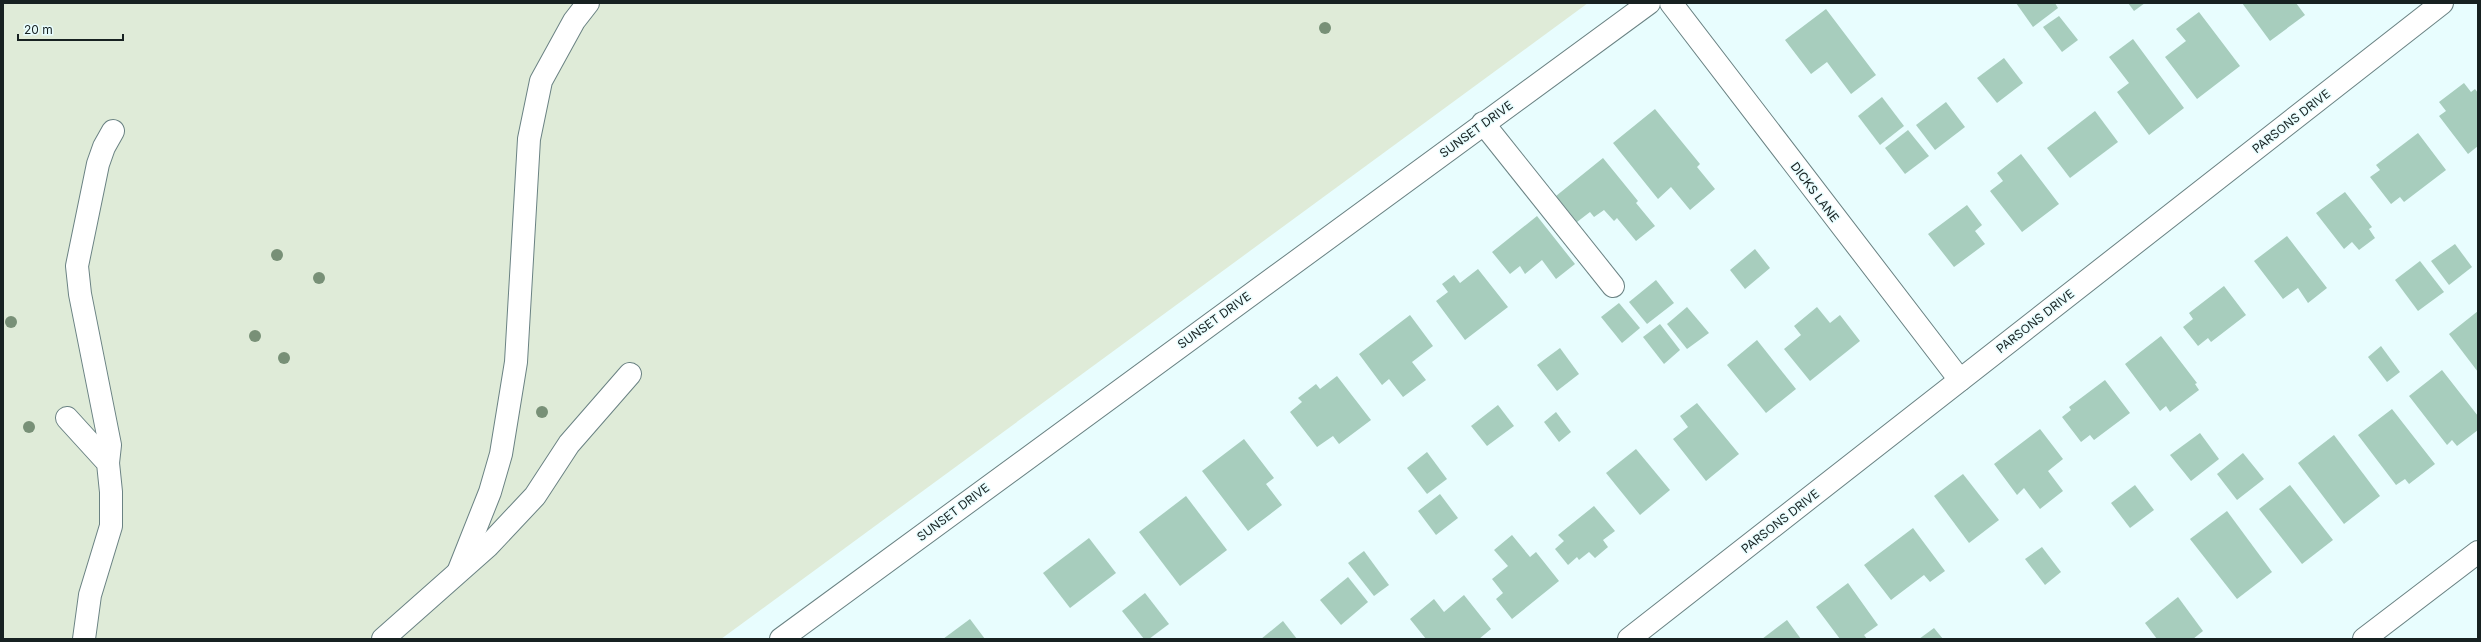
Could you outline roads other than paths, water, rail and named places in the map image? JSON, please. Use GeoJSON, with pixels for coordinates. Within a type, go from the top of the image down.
{"type":"FeatureCollection","features":[{"type":"Feature","properties":{"kind":"street"},"geometry":{"type":"LineString","coordinates":[[459,570],[490,492],[501,454],[516,362],[529,139],[541,81],[574,21],[588,3]]}},
{"type":"Feature","properties":{"kind":"street","name":"SUNSET DRIVE"},"geometry":{"type":"LineString","coordinates":[[781,639],[1649,3]]}},
{"type":"Feature","properties":{"kind":"street","name":"DICKS LANE"},"geometry":{"type":"LineString","coordinates":[[1671,3],[1960,380]]}},
{"type":"Feature","properties":{"kind":"street","name":"PARSONS DRIVE"},"geometry":{"type":"LineString","coordinates":[[1629,639],[2442,3]]}},
{"type":"Feature","properties":{"kind":"street"},"geometry":{"type":"LineString","coordinates":[[1483,124],[1613,286]]}},
{"type":"Feature","properties":{"kind":"street"},"geometry":{"type":"LineString","coordinates":[[84,639],[90,595],[110,526],[111,492],[108,463],[110,445],[80,294],[77,266],[98,164],[113,131]]}},
{"type":"Feature","properties":{"kind":"street"},"geometry":{"type":"LineString","coordinates":[[383,639],[459,570],[488,546],[535,496],[569,444],[630,374]]}},
{"type":"Feature","properties":{"kind":"street"},"geometry":{"type":"LineString","coordinates":[[67,418],[108,463]]}},
{"type":"Feature","properties":{"kind":"street"},"geometry":{"type":"LineString","coordinates":[[2364,639],[2478,552]]}}]}
